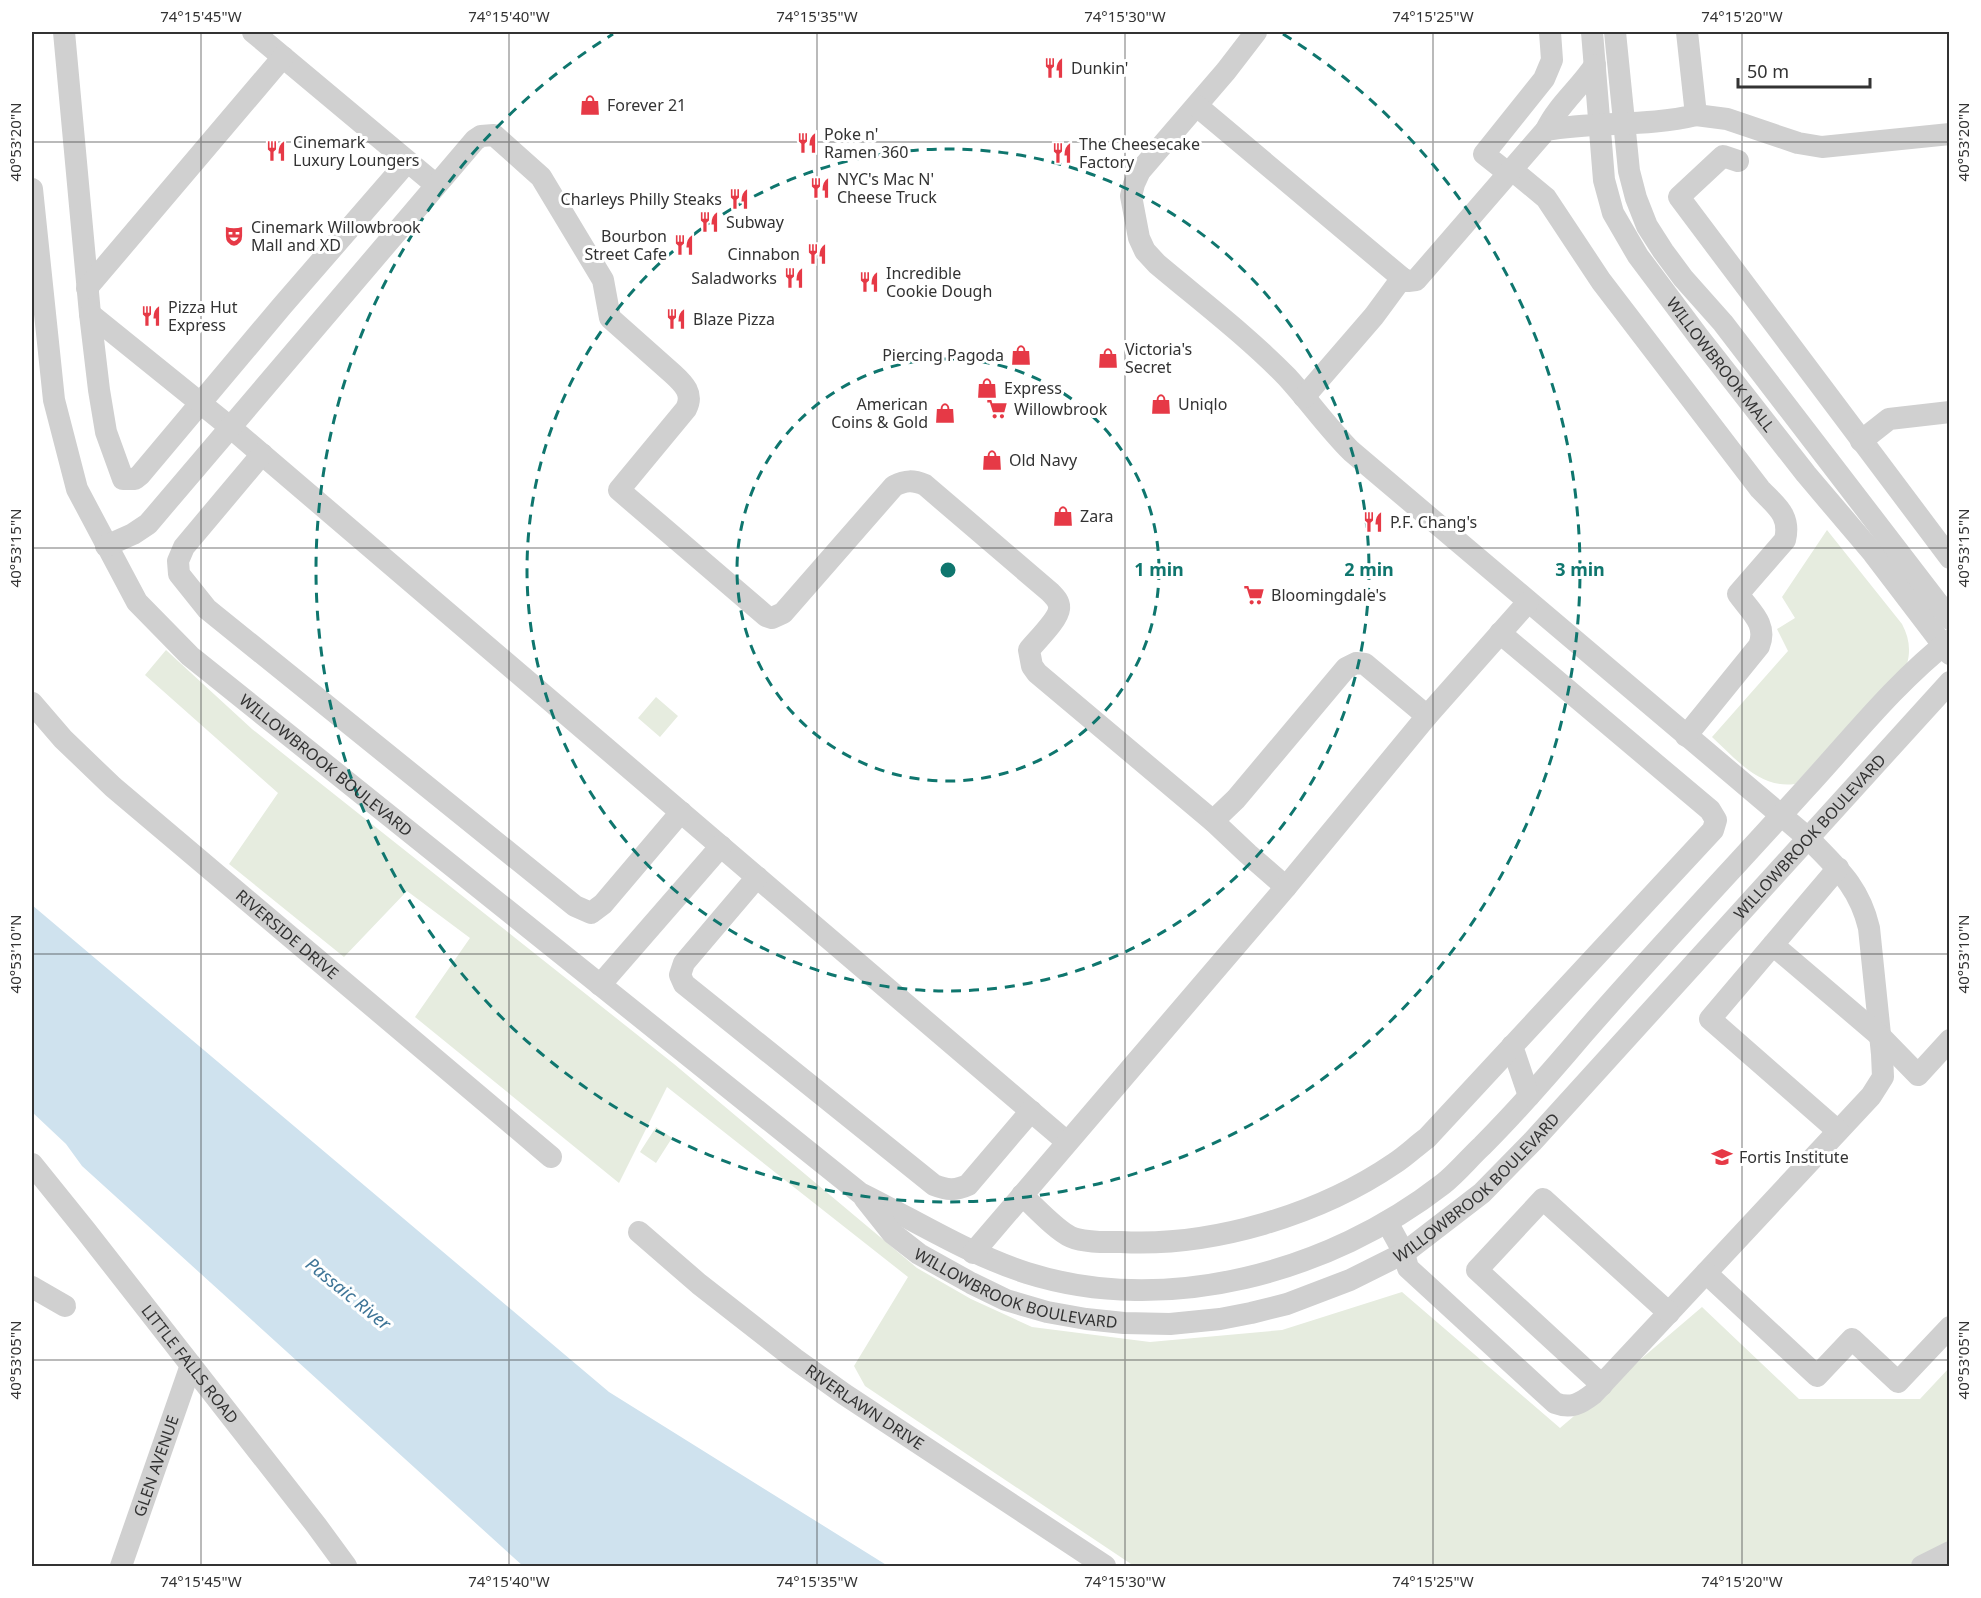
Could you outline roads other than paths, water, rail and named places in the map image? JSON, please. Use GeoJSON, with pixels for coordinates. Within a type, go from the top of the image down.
{"type":"FeatureCollection","features":[{"type":"Feature","properties":{"kind":"street"},"geometry":{"type":"LineString","coordinates":[[64,32],[90,314],[106,432],[123,479],[135,479],[140,475],[407,162]]}},
{"type":"Feature","properties":{"kind":"street"},"geometry":{"type":"LineString","coordinates":[[253,32],[436,185]]}},
{"type":"Feature","properties":{"kind":"street"},"geometry":{"type":"LineString","coordinates":[[1256,32],[1197,106],[1140,171],[1131,196],[1139,238],[1145,251],[1157,264],[1252,343],[1351,451],[1808,838],[1838,868],[1854,889],[1865,910],[1870,934],[1883,1077],[1871,1096],[1602,1384],[1581,1403],[1566,1407],[1555,1403],[1408,1268],[1404,1253],[1387,1222]]}},
{"type":"Feature","properties":{"kind":"street"},"geometry":{"type":"LineString","coordinates":[[1550,32],[1552,60],[1544,79],[1484,154],[1546,198],[1601,281],[1760,489],[1786,518],[1788,528],[1785,540],[1737,594],[1760,624],[1763,636],[1759,646],[1686,736]]}},
{"type":"Feature","properties":{"kind":"street","name":"WILLOWBROOK MALL"},"geometry":{"type":"LineString","coordinates":[[1592,32],[1604,180],[1613,213],[1638,256],[1698,336],[1806,474],[1947,646]]}},
{"type":"Feature","properties":{"kind":"street","name":"WILLOWBROOK MALL"},"geometry":{"type":"LineString","coordinates":[[1615,32],[1629,171],[1647,226],[1683,278],[1723,323],[1950,619]]}},
{"type":"Feature","properties":{"kind":"street"},"geometry":{"type":"LineString","coordinates":[[1687,32],[1696,115]]}},
{"type":"Feature","properties":{"kind":"street"},"geometry":{"type":"LineString","coordinates":[[87,288],[284,57]]}},
{"type":"Feature","properties":{"kind":"street"},"geometry":{"type":"LineString","coordinates":[[1197,106],[1408,281],[1416,280],[1546,130],[1554,114],[1586,79],[1595,65]]}},
{"type":"Feature","properties":{"kind":"street"},"geometry":{"type":"LineString","coordinates":[[1546,130],[1572,126],[1675,120],[1696,115],[1727,119],[1798,143],[1822,147],[1950,134]]}},
{"type":"Feature","properties":{"kind":"street"},"geometry":{"type":"LineString","coordinates":[[106,546],[133,534],[148,524],[475,140],[488,135],[499,140],[541,177],[603,280],[610,318],[673,374],[689,395],[690,401],[686,409],[618,490],[766,616],[776,618],[783,613],[894,486],[903,482],[915,481],[925,485],[1057,600],[1059,608],[1057,616],[1029,650],[1032,666],[1037,673],[1213,821],[1286,887]]}},
{"type":"Feature","properties":{"kind":"street"},"geometry":{"type":"LineString","coordinates":[[1737,161],[1723,156],[1679,197],[1950,558]]}},
{"type":"Feature","properties":{"kind":"street","name":"WILLOWBROOK BOULEVARD"},"geometry":{"type":"LineString","coordinates":[[32,189],[54,400],[77,489],[137,602],[190,656],[860,1193],[919,1222],[973,1253],[1029,1273],[1108,1288],[1180,1289],[1216,1283],[1288,1266],[1326,1253],[1387,1222],[1420,1201],[1447,1181],[1529,1096],[1630,981],[1909,677],[1947,646]]}},
{"type":"Feature","properties":{"kind":"street"},"geometry":{"type":"LineString","coordinates":[[1304,398],[1374,316],[1402,278]]}},
{"type":"Feature","properties":{"kind":"street"},"geometry":{"type":"LineString","coordinates":[[282,306],[311,331]]}},
{"type":"Feature","properties":{"kind":"street"},"geometry":{"type":"LineString","coordinates":[[90,314],[262,454],[1067,1142]]}},
{"type":"Feature","properties":{"kind":"street"},"geometry":{"type":"LineString","coordinates":[[1861,441],[1889,419],[1950,412]]}},
{"type":"Feature","properties":{"kind":"street"},"geometry":{"type":"LineString","coordinates":[[262,454],[184,547],[178,561],[179,574],[207,609],[575,906],[591,913],[603,904],[681,812]]}},
{"type":"Feature","properties":{"kind":"street"},"geometry":{"type":"LineString","coordinates":[[973,1253],[1286,887],[1427,716],[1528,602]]}},
{"type":"Feature","properties":{"kind":"street"},"geometry":{"type":"LineString","coordinates":[[1022,1195],[1071,1237],[1094,1241],[1149,1244],[1204,1238],[1259,1225],[1324,1201],[1354,1186],[1394,1163],[1427,1138],[1713,830],[1716,820],[1710,810],[1500,633]]}},
{"type":"Feature","properties":{"kind":"street"},"geometry":{"type":"LineString","coordinates":[[1213,821],[1236,799],[1346,668],[1356,663],[1365,664],[1427,716]]}},
{"type":"Feature","properties":{"kind":"street","name":"WILLOWBROOK BOULEVARD"},"geometry":{"type":"LineString","coordinates":[[860,1193],[892,1233],[919,1254],[1006,1300],[1047,1312],[1124,1323],[1170,1324],[1251,1313],[1287,1304],[1350,1280],[1404,1253],[1497,1179],[1950,682]]}},
{"type":"Feature","properties":{"kind":"street","name":"RIVERSIDE DRIVE"},"geometry":{"type":"LineString","coordinates":[[32,703],[63,739],[113,787],[551,1157]]}},
{"type":"Feature","properties":{"kind":"street"},"geometry":{"type":"LineString","coordinates":[[600,985],[721,846]]}},
{"type":"Feature","properties":{"kind":"street"},"geometry":{"type":"LineString","coordinates":[[1838,868],[1746,980],[1710,1019],[1838,1131]]}},
{"type":"Feature","properties":{"kind":"street"},"geometry":{"type":"LineString","coordinates":[[757,877],[684,963],[680,975],[684,984],[934,1185],[947,1190],[958,1190],[968,1185],[1031,1111]]}},
{"type":"Feature","properties":{"kind":"street"},"geometry":{"type":"LineString","coordinates":[[1773,945],[1880,1036],[1918,1075],[1950,1040]]}},
{"type":"Feature","properties":{"kind":"street"},"geometry":{"type":"LineString","coordinates":[[1512,1046],[1529,1096]]}},
{"type":"Feature","properties":{"kind":"street","name":"LITTLE FALLS ROAD"},"geometry":{"type":"LineString","coordinates":[[32,1164],[346,1566]]}},
{"type":"Feature","properties":{"kind":"street"},"geometry":{"type":"LineString","coordinates":[[1602,1384],[1477,1270],[1543,1198],[1669,1313]]}},
{"type":"Feature","properties":{"kind":"street","name":"RIVERLAWN DRIVE"},"geometry":{"type":"LineString","coordinates":[[639,1232],[699,1284],[795,1359],[863,1407],[1105,1566]]}},
{"type":"Feature","properties":{"kind":"street"},"geometry":{"type":"LineString","coordinates":[[1706,1273],[1817,1376],[1852,1340],[1898,1382],[1950,1327]]}},
{"type":"Feature","properties":{"kind":"street"},"geometry":{"type":"LineString","coordinates":[[32,1287],[65,1306]]}},
{"type":"Feature","properties":{"kind":"street","name":"GLEN AVENUE"},"geometry":{"type":"LineString","coordinates":[[121,1566],[191,1365]]}},
{"type":"Feature","properties":{"kind":"street"},"geometry":{"type":"LineString","coordinates":[[1922,1566],[1950,1552]]}},
{"type":"Feature","properties":{"kind":"water","name":"Passaic River"},"geometry":{"type":"Polygon","coordinates":[[[32,905],[609,1392],[888,1566],[523,1566],[82,1166],[66,1144],[32,1112],[32,905]]]}},
{"type":"Feature","properties":{"kind":"place","name":"Dunkin'"},"geometry":{"type":"Point","coordinates":[1054,68]}},
{"type":"Feature","properties":{"kind":"place","name":"Forever 21"},"geometry":{"type":"Point","coordinates":[590,105]}},
{"type":"Feature","properties":{"kind":"place","name":"Poke n' Ramen 360"},"geometry":{"type":"Point","coordinates":[807,143]}},
{"type":"Feature","properties":{"kind":"place","name":"Cinemark Luxury Loungers"},"geometry":{"type":"Point","coordinates":[276,151]}},
{"type":"Feature","properties":{"kind":"place","name":"The Cheesecake Factory"},"geometry":{"type":"Point","coordinates":[1062,153]}},
{"type":"Feature","properties":{"kind":"place","name":"NYC's Mac N' Cheese Truck"},"geometry":{"type":"Point","coordinates":[820,188]}},
{"type":"Feature","properties":{"kind":"place","name":"Charleys Philly Steaks"},"geometry":{"type":"Point","coordinates":[739,199]}},
{"type":"Feature","properties":{"kind":"place","name":"Subway"},"geometry":{"type":"Point","coordinates":[709,222]}},
{"type":"Feature","properties":{"kind":"place","name":"Cinemark Willowbrook Mall and XD"},"geometry":{"type":"Point","coordinates":[234,236]}},
{"type":"Feature","properties":{"kind":"place","name":"Bourbon Street Cafe"},"geometry":{"type":"Point","coordinates":[684,245]}},
{"type":"Feature","properties":{"kind":"place","name":"Cinnabon"},"geometry":{"type":"Point","coordinates":[817,254]}},
{"type":"Feature","properties":{"kind":"place","name":"Saladworks"},"geometry":{"type":"Point","coordinates":[794,278]}},
{"type":"Feature","properties":{"kind":"place","name":"Incredible Cookie Dough"},"geometry":{"type":"Point","coordinates":[869,282]}},
{"type":"Feature","properties":{"kind":"place","name":"Pizza Hut Express"},"geometry":{"type":"Point","coordinates":[151,316]}},
{"type":"Feature","properties":{"kind":"place","name":"Blaze Pizza"},"geometry":{"type":"Point","coordinates":[676,319]}},
{"type":"Feature","properties":{"kind":"place","name":"Piercing Pagoda"},"geometry":{"type":"Point","coordinates":[1021,355]}},
{"type":"Feature","properties":{"kind":"place","name":"Victoria's Secret"},"geometry":{"type":"Point","coordinates":[1108,358]}},
{"type":"Feature","properties":{"kind":"place","name":"Express"},"geometry":{"type":"Point","coordinates":[987,388]}},
{"type":"Feature","properties":{"kind":"place","name":"Uniqlo"},"geometry":{"type":"Point","coordinates":[1161,404]}},
{"type":"Feature","properties":{"kind":"place","name":"Willowbrook"},"geometry":{"type":"Point","coordinates":[997,409]}},
{"type":"Feature","properties":{"kind":"place","name":"American Coins & Gold"},"geometry":{"type":"Point","coordinates":[945,413]}},
{"type":"Feature","properties":{"kind":"place","name":"Old Navy"},"geometry":{"type":"Point","coordinates":[992,460]}},
{"type":"Feature","properties":{"kind":"place","name":"Zara"},"geometry":{"type":"Point","coordinates":[1063,516]}},
{"type":"Feature","properties":{"kind":"place","name":"P.F. Chang's"},"geometry":{"type":"Point","coordinates":[1373,522]}},
{"type":"Feature","properties":{"kind":"place","name":"Bloomingdale's"},"geometry":{"type":"Point","coordinates":[1254,595]}},
{"type":"Feature","properties":{"kind":"place","name":"Fortis Institute"},"geometry":{"type":"Point","coordinates":[1722,1157]}}]}
